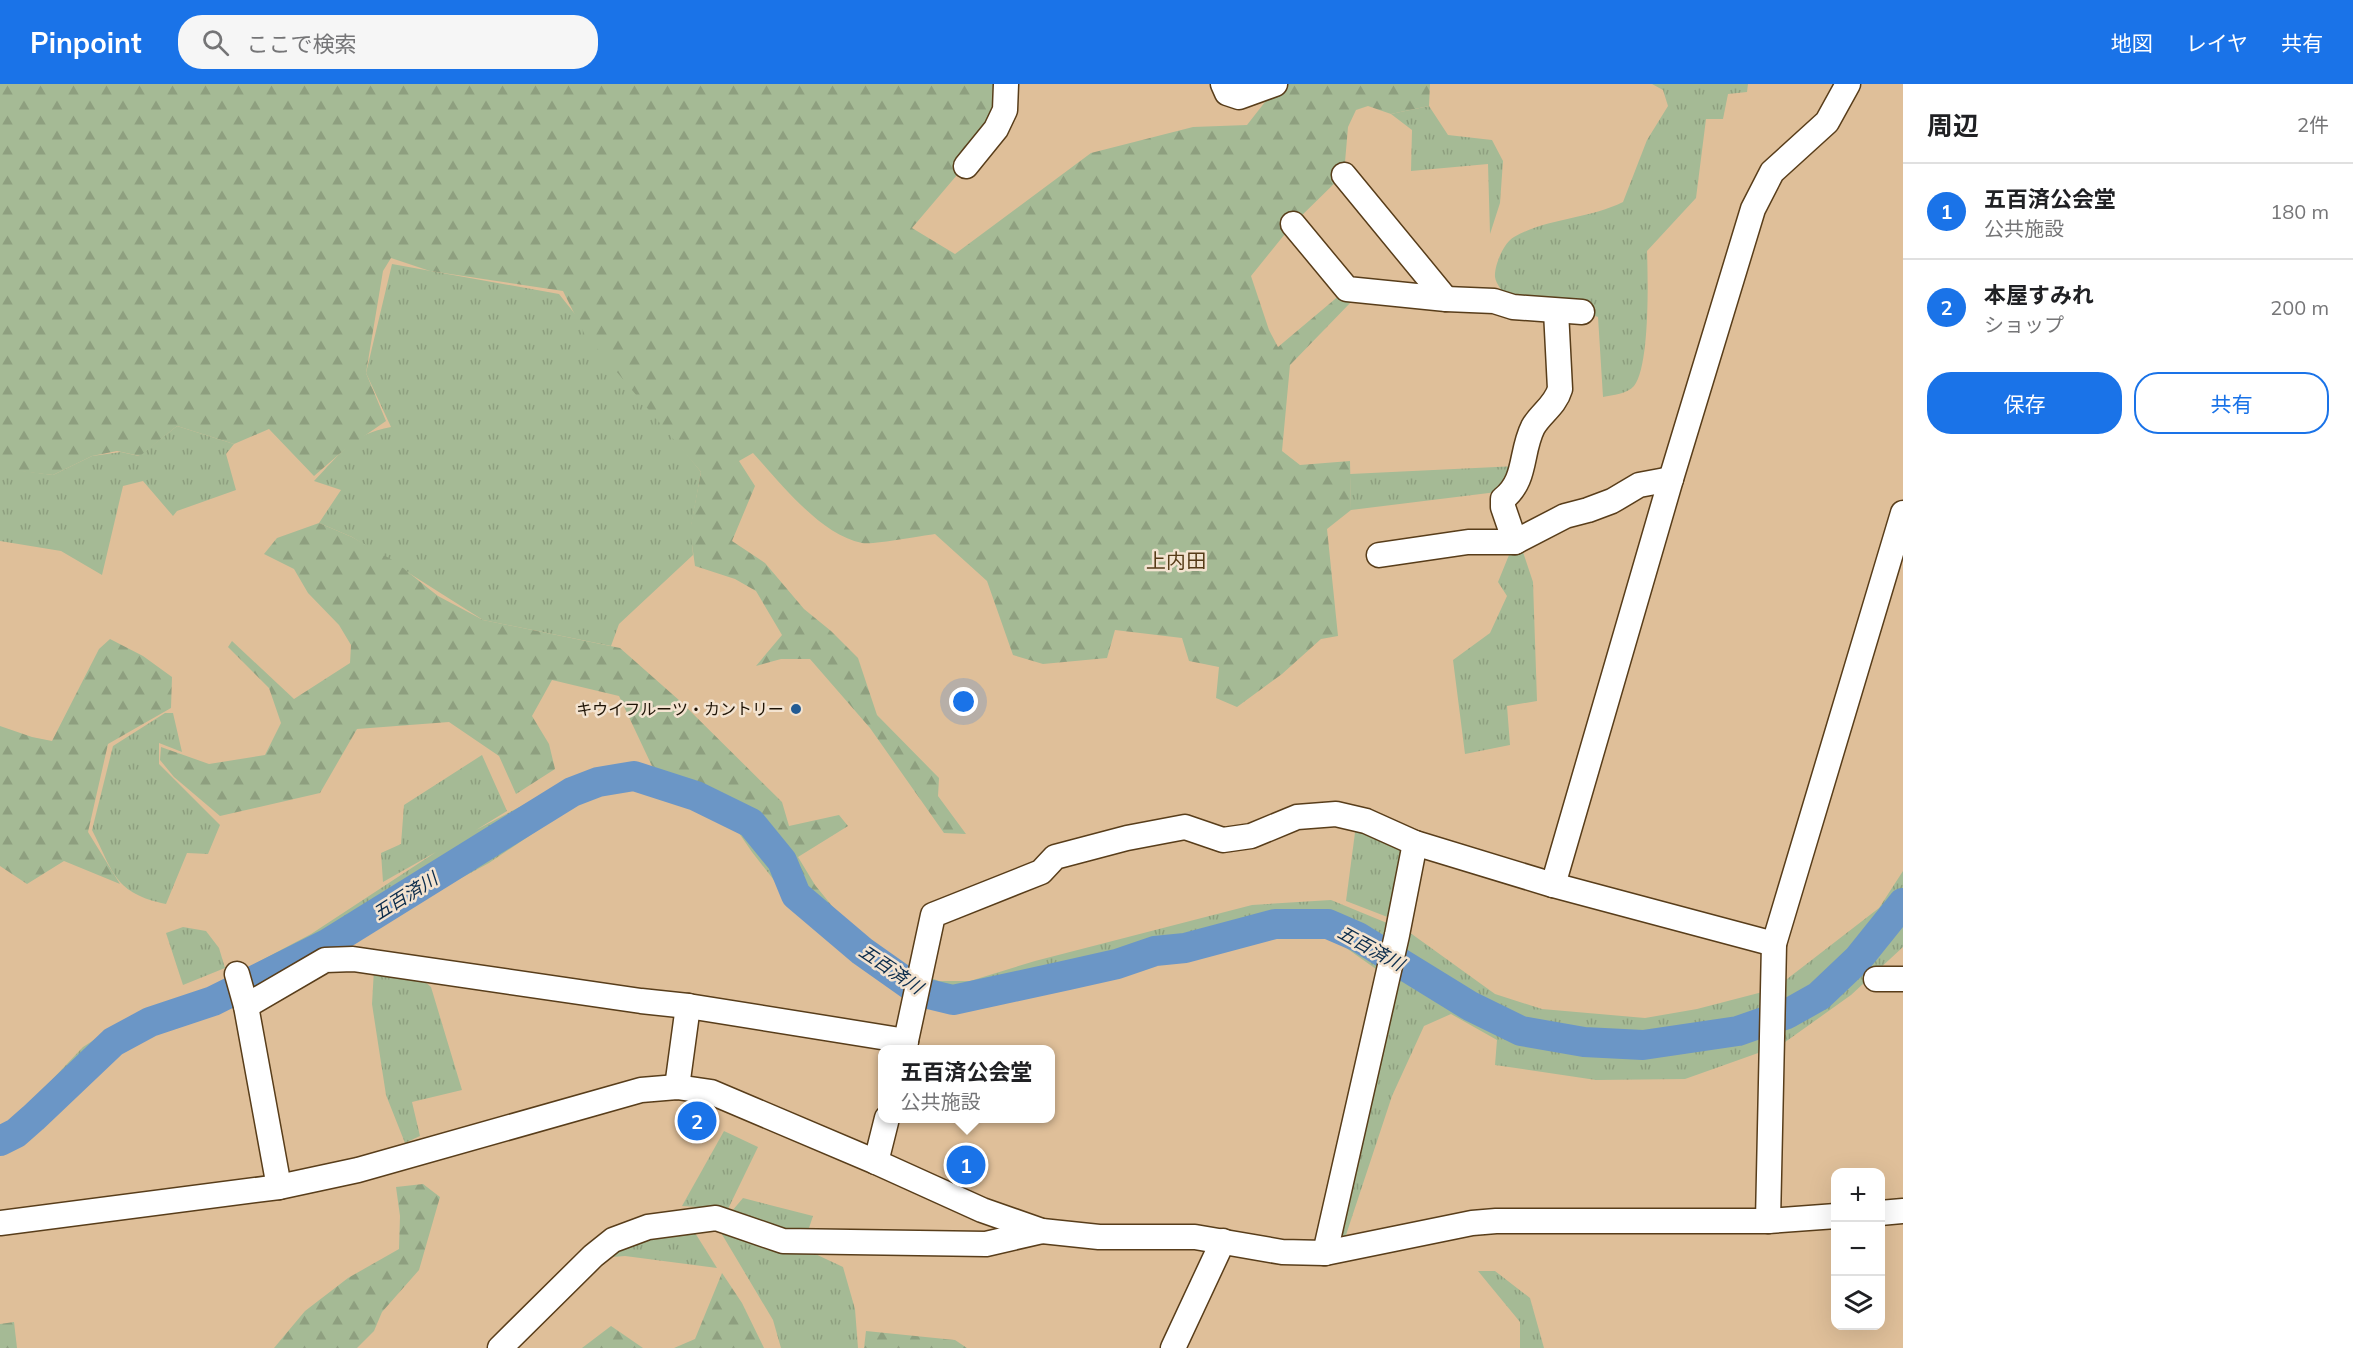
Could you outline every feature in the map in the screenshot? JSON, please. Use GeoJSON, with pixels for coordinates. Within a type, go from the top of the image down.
{"type":"FeatureCollection","features":[{"type":"Feature","properties":{"kind":"street"},"geometry":{"type":"LineString","coordinates":[[966,166],[996,129],[1005,110],[1006,84]]}},
{"type":"Feature","properties":{"kind":"street"},"geometry":{"type":"LineString","coordinates":[[1223,84],[1227,93],[1239,97],[1275,84]]}},
{"type":"Feature","properties":{"kind":"street"},"geometry":{"type":"LineString","coordinates":[[1553,885],[1671,479],[1753,209],[1772,172],[1827,122],[1848,84]]}},
{"type":"Feature","properties":{"kind":"street"},"geometry":{"type":"LineString","coordinates":[[1344,175],[1446,299]]}},
{"type":"Feature","properties":{"kind":"street"},"geometry":{"type":"LineString","coordinates":[[1293,224],[1347,289],[1446,299],[1494,301],[1513,307],[1582,312]]}},
{"type":"Feature","properties":{"kind":"street"},"geometry":{"type":"LineString","coordinates":[[1515,542],[1503,507],[1503,499],[1514,491],[1518,482],[1527,442],[1534,425],[1557,399],[1560,389],[1556,311]]}},
{"type":"Feature","properties":{"kind":"street"},"geometry":{"type":"LineString","coordinates":[[1379,555],[1468,542],[1515,542],[1565,516],[1612,501],[1639,485],[1671,479]]}},
{"type":"Feature","properties":{"kind":"street"},"geometry":{"type":"LineString","coordinates":[[1768,1221],[1774,944],[1903,513]]}},
{"type":"Feature","properties":{"kind":"street"},"geometry":{"type":"LineString","coordinates":[[246,1006],[325,960],[353,959],[688,1006],[905,1045],[933,915],[1041,872],[1055,857],[1127,838],[1185,827],[1223,840],[1251,836],[1297,817],[1336,814],[1365,821],[1415,843],[1553,885],[1774,944]]}},
{"type":"Feature","properties":{"kind":"street"},"geometry":{"type":"LineString","coordinates":[[1325,1253],[1397,935],[1415,843]]}},
{"type":"Feature","properties":{"kind":"street"},"geometry":{"type":"LineString","coordinates":[[237,974],[246,1006],[279,1187]]}},
{"type":"Feature","properties":{"kind":"street"},"geometry":{"type":"LineString","coordinates":[[1876,979],[1903,979]]}},
{"type":"Feature","properties":{"kind":"street"},"geometry":{"type":"LineString","coordinates":[[677,1087],[688,1006]]}},
{"type":"Feature","properties":{"kind":"street"},"geometry":{"type":"LineString","coordinates":[[0,1223],[279,1187],[358,1170],[641,1090],[677,1087],[711,1092],[876,1162],[981,1210],[1042,1231],[1099,1237],[1195,1238],[1282,1252],[1325,1253],[1472,1223],[1497,1221],[1768,1221],[1831,1216]]}},
{"type":"Feature","properties":{"kind":"street"},"geometry":{"type":"LineString","coordinates":[[876,1162],[886,1123]]}},
{"type":"Feature","properties":{"kind":"street"},"geometry":{"type":"LineString","coordinates":[[1885,1213],[1903,1211]]}},
{"type":"Feature","properties":{"kind":"street"},"geometry":{"type":"LineString","coordinates":[[502,1347],[538,1309],[606,1245],[613,1240],[648,1227],[716,1218],[783,1241],[986,1244],[1042,1231]]}},
{"type":"Feature","properties":{"kind":"street"},"geometry":{"type":"LineString","coordinates":[[1173,1348],[1222,1241]]}},
{"type":"Feature","properties":{"kind":"green space"},"geometry":{"type":"Polygon","coordinates":[[[0,84],[1003,84],[996,129],[912,228],[955,254],[1091,153],[1193,127],[1247,125],[1279,84],[1430,84],[1429,106],[1391,114],[1368,106],[1356,110],[1348,127],[1344,174],[1293,224],[1251,276],[1269,330],[1278,347],[1347,289],[1354,299],[1290,365],[1282,451],[1300,465],[1350,461],[1351,510],[1327,529],[1338,636],[1321,639],[1282,674],[1237,707],[1216,698],[1219,667],[1189,661],[1182,638],[1115,630],[1107,658],[1043,664],[1013,655],[987,581],[935,534],[868,543],[846,538],[802,506],[753,453],[739,461],[755,486],[732,541],[765,563],[804,609],[831,631],[858,658],[877,715],[939,778],[938,796],[966,834],[944,833],[870,728],[810,659],[781,659],[756,666],[782,635],[756,591],[735,579],[695,566],[690,530],[701,472],[584,333],[563,291],[430,271],[391,258],[383,271],[366,373],[386,421],[344,450],[314,476],[269,429],[234,444],[177,426],[140,456],[117,451],[92,456],[53,475],[0,469],[0,84]]]}},
{"type":"Feature","properties":{"kind":"green space"},"geometry":{"type":"Polygon","coordinates":[[[1652,84],[1748,84],[1747,92],[1728,94],[1723,119],[1706,119],[1696,198],[1647,251],[1647,321],[1639,376],[1634,386],[1628,391],[1603,397],[1598,317],[1584,312],[1506,297],[1497,282],[1495,272],[1503,249],[1514,237],[1540,226],[1610,208],[1623,202],[1647,140],[1668,106],[1663,90],[1652,84]]]}},
{"type":"Feature","properties":{"kind":"green space"},"geometry":{"type":"Polygon","coordinates":[[[1429,106],[1448,135],[1492,140],[1503,161],[1500,203],[1490,234],[1488,164],[1411,171],[1412,130],[1391,114],[1429,106]]]}},
{"type":"Feature","properties":{"kind":"green space"},"geometry":{"type":"Polygon","coordinates":[[[392,264],[559,294],[701,472],[691,527],[693,555],[619,624],[611,646],[483,620],[352,537],[319,523],[341,490],[314,481],[356,440],[391,427],[366,373],[392,264]]]}},
{"type":"Feature","properties":{"kind":"green space"},"geometry":{"type":"Polygon","coordinates":[[[177,426],[234,444],[226,454],[236,490],[177,511],[173,516],[143,481],[123,486],[102,575],[61,551],[0,541],[0,468],[53,475],[92,456],[121,452],[139,456],[177,426]]]}},
{"type":"Feature","properties":{"kind":"green space"},"geometry":{"type":"Polygon","coordinates":[[[1517,466],[1505,491],[1351,510],[1350,474],[1517,466]]]}},
{"type":"Feature","properties":{"kind":"green space"},"geometry":{"type":"Polygon","coordinates":[[[319,523],[352,537],[394,561],[438,596],[483,620],[620,648],[680,701],[782,802],[789,826],[839,815],[848,826],[798,857],[815,885],[871,954],[802,896],[739,803],[690,787],[652,766],[619,696],[552,680],[532,716],[549,744],[555,769],[516,794],[499,756],[449,722],[357,729],[320,793],[220,816],[174,777],[160,760],[161,747],[209,764],[265,755],[281,723],[269,688],[228,647],[232,641],[294,699],[350,663],[351,645],[339,625],[308,593],[294,569],[264,554],[277,538],[319,523]]]}},
{"type":"Feature","properties":{"kind":"green space"},"geometry":{"type":"Polygon","coordinates":[[[1521,546],[1533,582],[1537,701],[1507,706],[1510,745],[1465,754],[1453,660],[1490,633],[1507,596],[1498,582],[1509,555],[1521,546]]]}},
{"type":"Feature","properties":{"kind":"green space"},"geometry":{"type":"Polygon","coordinates":[[[110,639],[143,656],[172,677],[171,708],[108,744],[88,832],[120,884],[64,861],[27,884],[0,866],[0,726],[52,741],[99,649],[110,639]]]}},
{"type":"Feature","properties":{"kind":"green space"},"geometry":{"type":"Polygon","coordinates":[[[165,713],[173,713],[182,752],[159,743],[159,764],[220,825],[208,854],[187,853],[166,904],[136,894],[118,879],[92,830],[113,746],[165,713]]]}},
{"type":"Feature","properties":{"kind":"green space"},"geometry":{"type":"Polygon","coordinates":[[[482,755],[507,811],[476,830],[576,777],[652,766],[690,787],[739,803],[782,861],[794,893],[872,956],[939,981],[970,981],[1035,961],[1252,905],[1331,900],[1409,932],[1495,994],[1542,1009],[1645,1018],[1697,1009],[1774,989],[1879,908],[1903,871],[1903,947],[1851,995],[1781,1045],[1685,1079],[1596,1080],[1495,1065],[1497,1040],[1451,1014],[1424,1026],[1392,1096],[1345,1238],[1331,1241],[1393,981],[1332,938],[1266,937],[1144,967],[963,1004],[926,1001],[899,991],[877,977],[801,915],[732,823],[687,800],[647,789],[624,786],[578,803],[489,863],[251,991],[152,1031],[106,1057],[54,1110],[0,1150],[0,1130],[12,1122],[83,1047],[128,1018],[200,993],[311,934],[436,852],[383,882],[381,853],[401,844],[404,805],[482,755]]]}},
{"type":"Feature","properties":{"kind":"green space"},"geometry":{"type":"Polygon","coordinates":[[[1356,825],[1407,847],[1390,918],[1346,901],[1356,825]]]}},
{"type":"Feature","properties":{"kind":"green space"},"geometry":{"type":"Polygon","coordinates":[[[183,927],[206,931],[219,948],[225,968],[183,985],[166,933],[183,927]]]}},
{"type":"Feature","properties":{"kind":"green space"},"geometry":{"type":"Polygon","coordinates":[[[374,969],[419,977],[431,987],[462,1090],[412,1102],[420,1136],[405,1143],[386,1095],[372,1004],[374,969]]]}},
{"type":"Feature","properties":{"kind":"green space"},"geometry":{"type":"Polygon","coordinates":[[[724,1131],[758,1147],[728,1209],[682,1206],[724,1131]]]}},
{"type":"Feature","properties":{"kind":"green space"},"geometry":{"type":"Polygon","coordinates":[[[423,1184],[440,1197],[419,1270],[382,1312],[374,1331],[357,1348],[274,1348],[305,1311],[348,1278],[399,1249],[400,1216],[396,1187],[423,1184]]]}},
{"type":"Feature","properties":{"kind":"green space"},"geometry":{"type":"Polygon","coordinates":[[[743,1198],[813,1216],[809,1228],[780,1229],[732,1211],[743,1198]]]}},
{"type":"Feature","properties":{"kind":"green space"},"geometry":{"type":"Polygon","coordinates":[[[692,1228],[717,1268],[625,1256],[612,1257],[608,1251],[629,1240],[692,1228]]]}},
{"type":"Feature","properties":{"kind":"green space"},"geometry":{"type":"Polygon","coordinates":[[[720,1231],[811,1252],[843,1267],[855,1309],[858,1348],[781,1348],[773,1320],[720,1231]]]}},
{"type":"Feature","properties":{"kind":"green space"},"geometry":{"type":"Polygon","coordinates":[[[1478,1271],[1495,1271],[1530,1298],[1544,1348],[1520,1348],[1520,1322],[1478,1271]]]}},
{"type":"Feature","properties":{"kind":"green space"},"geometry":{"type":"Polygon","coordinates":[[[722,1273],[742,1303],[764,1348],[674,1348],[695,1339],[722,1273]]]}},
{"type":"Feature","properties":{"kind":"green space"},"geometry":{"type":"Polygon","coordinates":[[[14,1322],[17,1348],[0,1348],[0,1324],[14,1322]]]}},
{"type":"Feature","properties":{"kind":"green space"},"geometry":{"type":"Polygon","coordinates":[[[611,1326],[643,1348],[582,1348],[611,1326]]]}},
{"type":"Feature","properties":{"kind":"green space"},"geometry":{"type":"Polygon","coordinates":[[[866,1331],[955,1340],[967,1348],[864,1348],[866,1331]]]}},
{"type":"Feature","properties":{"kind":"waterway","name":"五百済川"},"geometry":{"type":"LineString","coordinates":[[0,1141],[16,1133],[113,1042],[150,1022],[213,1001],[327,944],[572,792],[598,782],[634,776],[696,796],[751,823],[782,861],[796,895],[862,951],[920,992],[953,1000],[1117,964],[1155,951],[1185,948],[1275,924],[1328,924],[1358,937],[1470,1006],[1521,1031],[1584,1042],[1643,1045],[1738,1031],[1787,1014],[1819,996],[1858,959],[1903,903]]}},
{"type":"Feature","properties":{"kind":"place","name":"キウイフルーツ・カントリー"},"geometry":{"type":"Point","coordinates":[796,709]}},
{"type":"Feature","properties":{"kind":"place","name":"本屋すみれ"},"geometry":{"type":"Point","coordinates":[697,1121]}},
{"type":"Feature","properties":{"kind":"place","name":"五百済公会堂"},"geometry":{"type":"Point","coordinates":[966,1165]}},
{"type":"Feature","properties":{"kind":"district","name":"上内田"},"geometry":{"type":"Point","coordinates":[1176,560]}}]}
